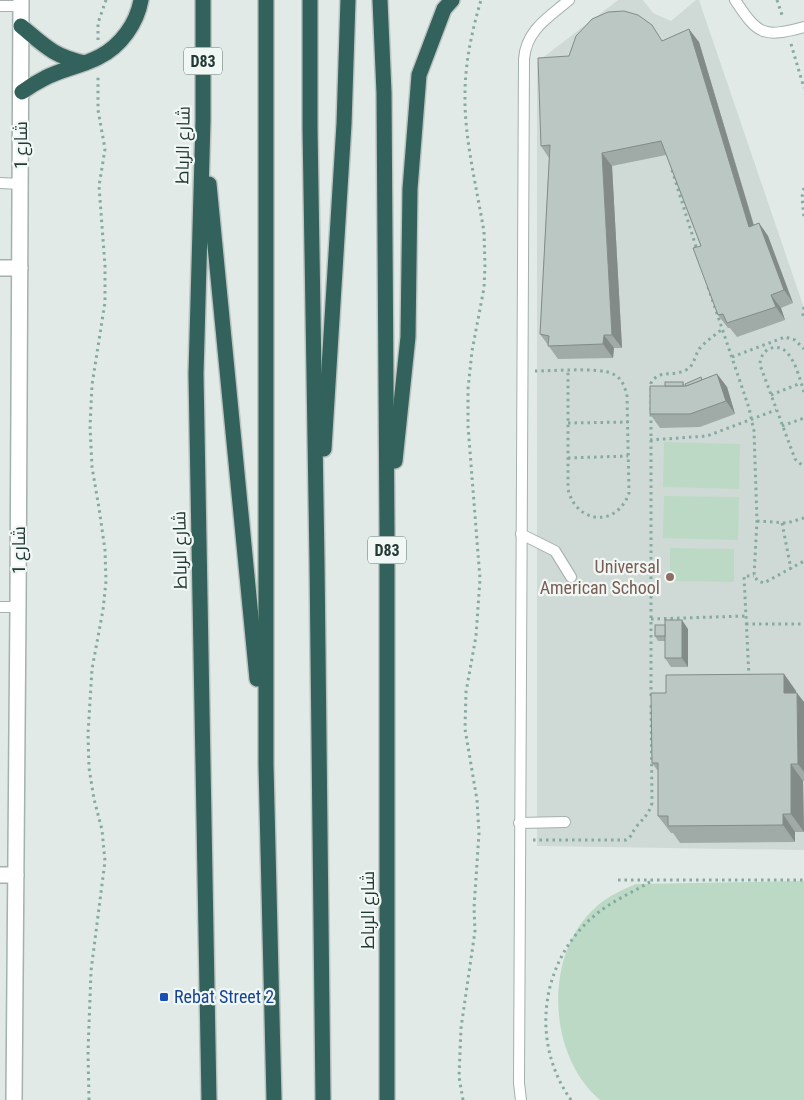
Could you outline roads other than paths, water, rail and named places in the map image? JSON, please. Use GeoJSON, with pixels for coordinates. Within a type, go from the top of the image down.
{"type":"FeatureCollection","features":[{"type":"Feature","properties":{"kind":"highway"},"geometry":{"type":"LineString","coordinates":[[22,92],[44,78],[92,60],[124,37],[133,24],[142,0]]}},
{"type":"Feature","properties":{"kind":"highway","name":"شارع الرباط"},"geometry":{"type":"LineString","coordinates":[[203,0],[203,121],[196,374],[209,1100]]}},
{"type":"Feature","properties":{"kind":"highway"},"geometry":{"type":"LineString","coordinates":[[266,0],[266,765],[274,1100]]}},
{"type":"Feature","properties":{"kind":"highway"},"geometry":{"type":"LineString","coordinates":[[310,0],[310,127],[323,1100]]}},
{"type":"Feature","properties":{"kind":"highway"},"geometry":{"type":"LineString","coordinates":[[317,562],[344,124],[348,0]]}},
{"type":"Feature","properties":{"kind":"highway","name":"شارع الرباط"},"geometry":{"type":"LineString","coordinates":[[380,0],[384,94],[387,530],[387,1100]]}},
{"type":"Feature","properties":{"kind":"highway"},"geometry":{"type":"LineString","coordinates":[[387,530],[408,337],[410,189],[419,75],[444,9],[452,0]]}},
{"type":"Feature","properties":{"kind":"highway"},"geometry":{"type":"LineString","coordinates":[[20,26],[52,52],[64,57],[92,60]]}},
{"type":"Feature","properties":{"kind":"highway"},"geometry":{"type":"LineString","coordinates":[[203,121],[266,765]]}},
{"type":"Feature","properties":{"kind":"street","name":"شارع 1"},"geometry":{"type":"LineString","coordinates":[[14,1100],[22,92],[21,3]]}},
{"type":"Feature","properties":{"kind":"street"},"geometry":{"type":"LineString","coordinates":[[0,268],[20,268]]}},
{"type":"Feature","properties":{"kind":"street"},"geometry":{"type":"LineString","coordinates":[[0,875],[16,875]]}},
{"type":"Feature","properties":{"kind":"lane"},"geometry":{"type":"LineString","coordinates":[[521,1100],[519,1083],[519,823],[524,52],[529,38],[537,27],[569,0]]}},
{"type":"Feature","properties":{"kind":"lane"},"geometry":{"type":"LineString","coordinates":[[735,0],[752,25],[765,32],[780,34],[804,27]]}},
{"type":"Feature","properties":{"kind":"lane"},"geometry":{"type":"LineString","coordinates":[[0,6],[21,3]]}},
{"type":"Feature","properties":{"kind":"lane"},"geometry":{"type":"LineString","coordinates":[[0,183],[21,184]]}},
{"type":"Feature","properties":{"kind":"lane"},"geometry":{"type":"LineString","coordinates":[[521,534],[552,548],[558,554],[571,577]]}},
{"type":"Feature","properties":{"kind":"lane"},"geometry":{"type":"LineString","coordinates":[[0,607],[18,607]]}},
{"type":"Feature","properties":{"kind":"lane"},"geometry":{"type":"LineString","coordinates":[[519,823],[565,822]]}},
{"type":"Feature","properties":{"kind":"place","name":"Universal American School"},"geometry":{"type":"Point","coordinates":[670,577]}},
{"type":"Feature","properties":{"kind":"place","name":"Rebat Street 2"},"geometry":{"type":"Point","coordinates":[164,997]}}]}
